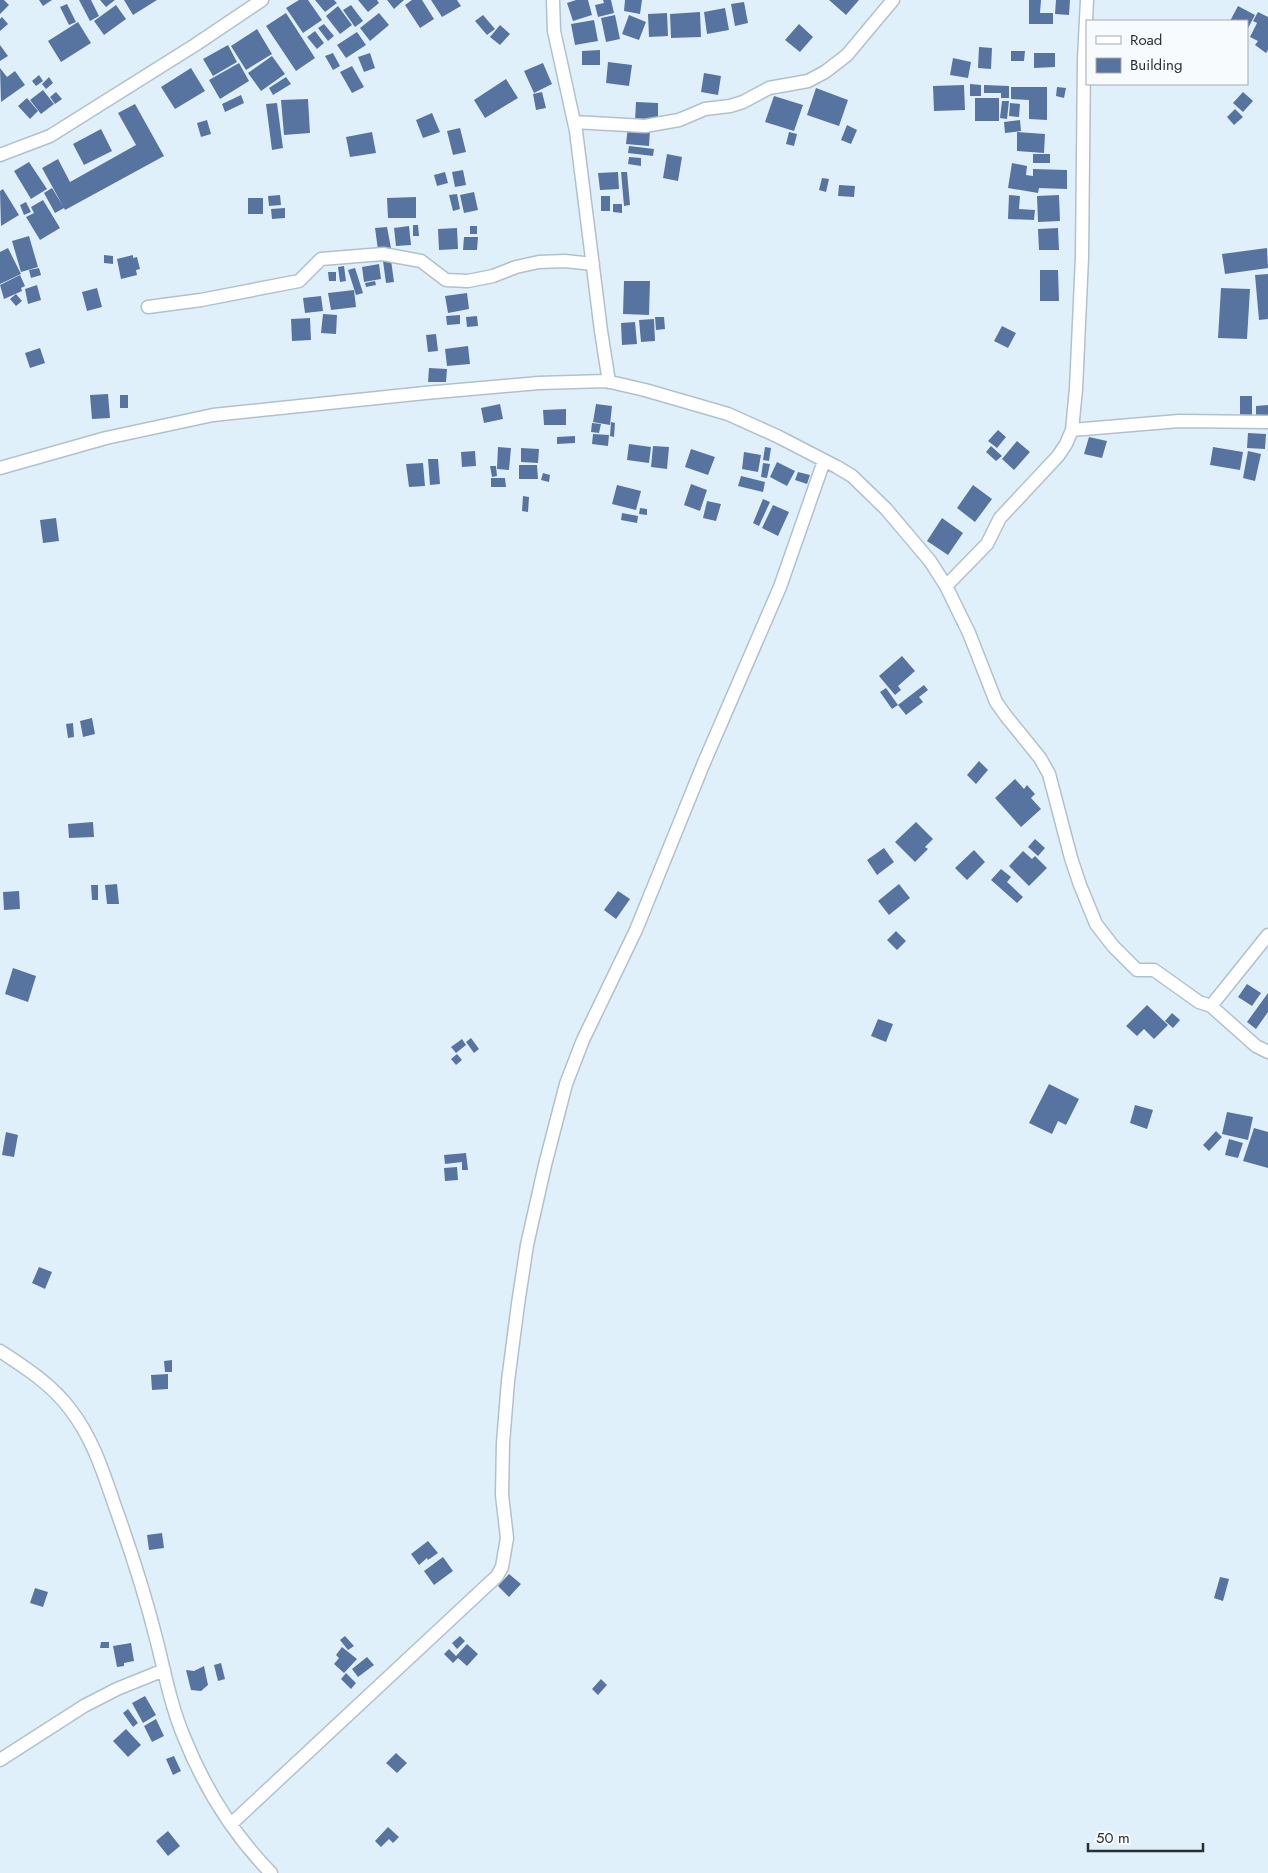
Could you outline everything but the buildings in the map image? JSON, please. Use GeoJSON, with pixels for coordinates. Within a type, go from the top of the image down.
{"type":"FeatureCollection","features":[{"type":"Feature","properties":{"kind":"street"},"geometry":{"type":"LineString","coordinates":[[0,155],[50,136],[187,50],[262,0]]}},
{"type":"Feature","properties":{"kind":"street"},"geometry":{"type":"LineString","coordinates":[[553,0],[554,31],[574,122],[608,381]]}},
{"type":"Feature","properties":{"kind":"street"},"geometry":{"type":"LineString","coordinates":[[574,122],[645,126],[679,120],[705,109],[730,106],[743,102],[769,88],[808,81],[825,72],[847,55],[893,0]]}},
{"type":"Feature","properties":{"kind":"street"},"geometry":{"type":"LineString","coordinates":[[946,586],[987,544],[1000,518],[1058,456],[1072,430],[1076,389],[1082,257],[1084,59],[1087,0]]}},
{"type":"Feature","properties":{"kind":"street"},"geometry":{"type":"LineString","coordinates":[[148,307],[201,300],[299,281],[321,258],[383,254],[421,261],[446,280],[468,281],[493,276],[516,267],[539,262],[565,261],[592,264]]}},
{"type":"Feature","properties":{"kind":"street"},"geometry":{"type":"LineString","coordinates":[[0,468],[106,438],[213,415],[539,383],[608,381],[728,414],[777,436],[852,476],[886,509],[930,561],[946,586],[968,633],[996,702],[1040,758],[1049,774],[1070,858],[1080,885],[1096,924],[1113,946],[1136,970],[1154,970],[1199,1002],[1211,1006],[1256,1046],[1268,1052]]}},
{"type":"Feature","properties":{"kind":"street"},"geometry":{"type":"LineString","coordinates":[[1072,430],[1179,421],[1268,422]]}},
{"type":"Feature","properties":{"kind":"street"},"geometry":{"type":"LineString","coordinates":[[230,1824],[497,1576],[502,1567],[506,1538],[502,1495],[503,1444],[508,1381],[527,1245],[544,1165],[566,1084],[584,1040],[636,930],[703,765],[780,587],[824,461]]}},
{"type":"Feature","properties":{"kind":"street"},"geometry":{"type":"LineString","coordinates":[[1211,1006],[1268,935]]}},
{"type":"Feature","properties":{"kind":"street"},"geometry":{"type":"LineString","coordinates":[[0,1352],[32,1372],[58,1396],[80,1424],[93,1445],[104,1471],[131,1552],[184,1737],[214,1798],[230,1824],[271,1873]]}},
{"type":"Feature","properties":{"kind":"street"},"geometry":{"type":"LineString","coordinates":[[0,1760],[84,1706],[117,1689],[164,1670]]}}]}
